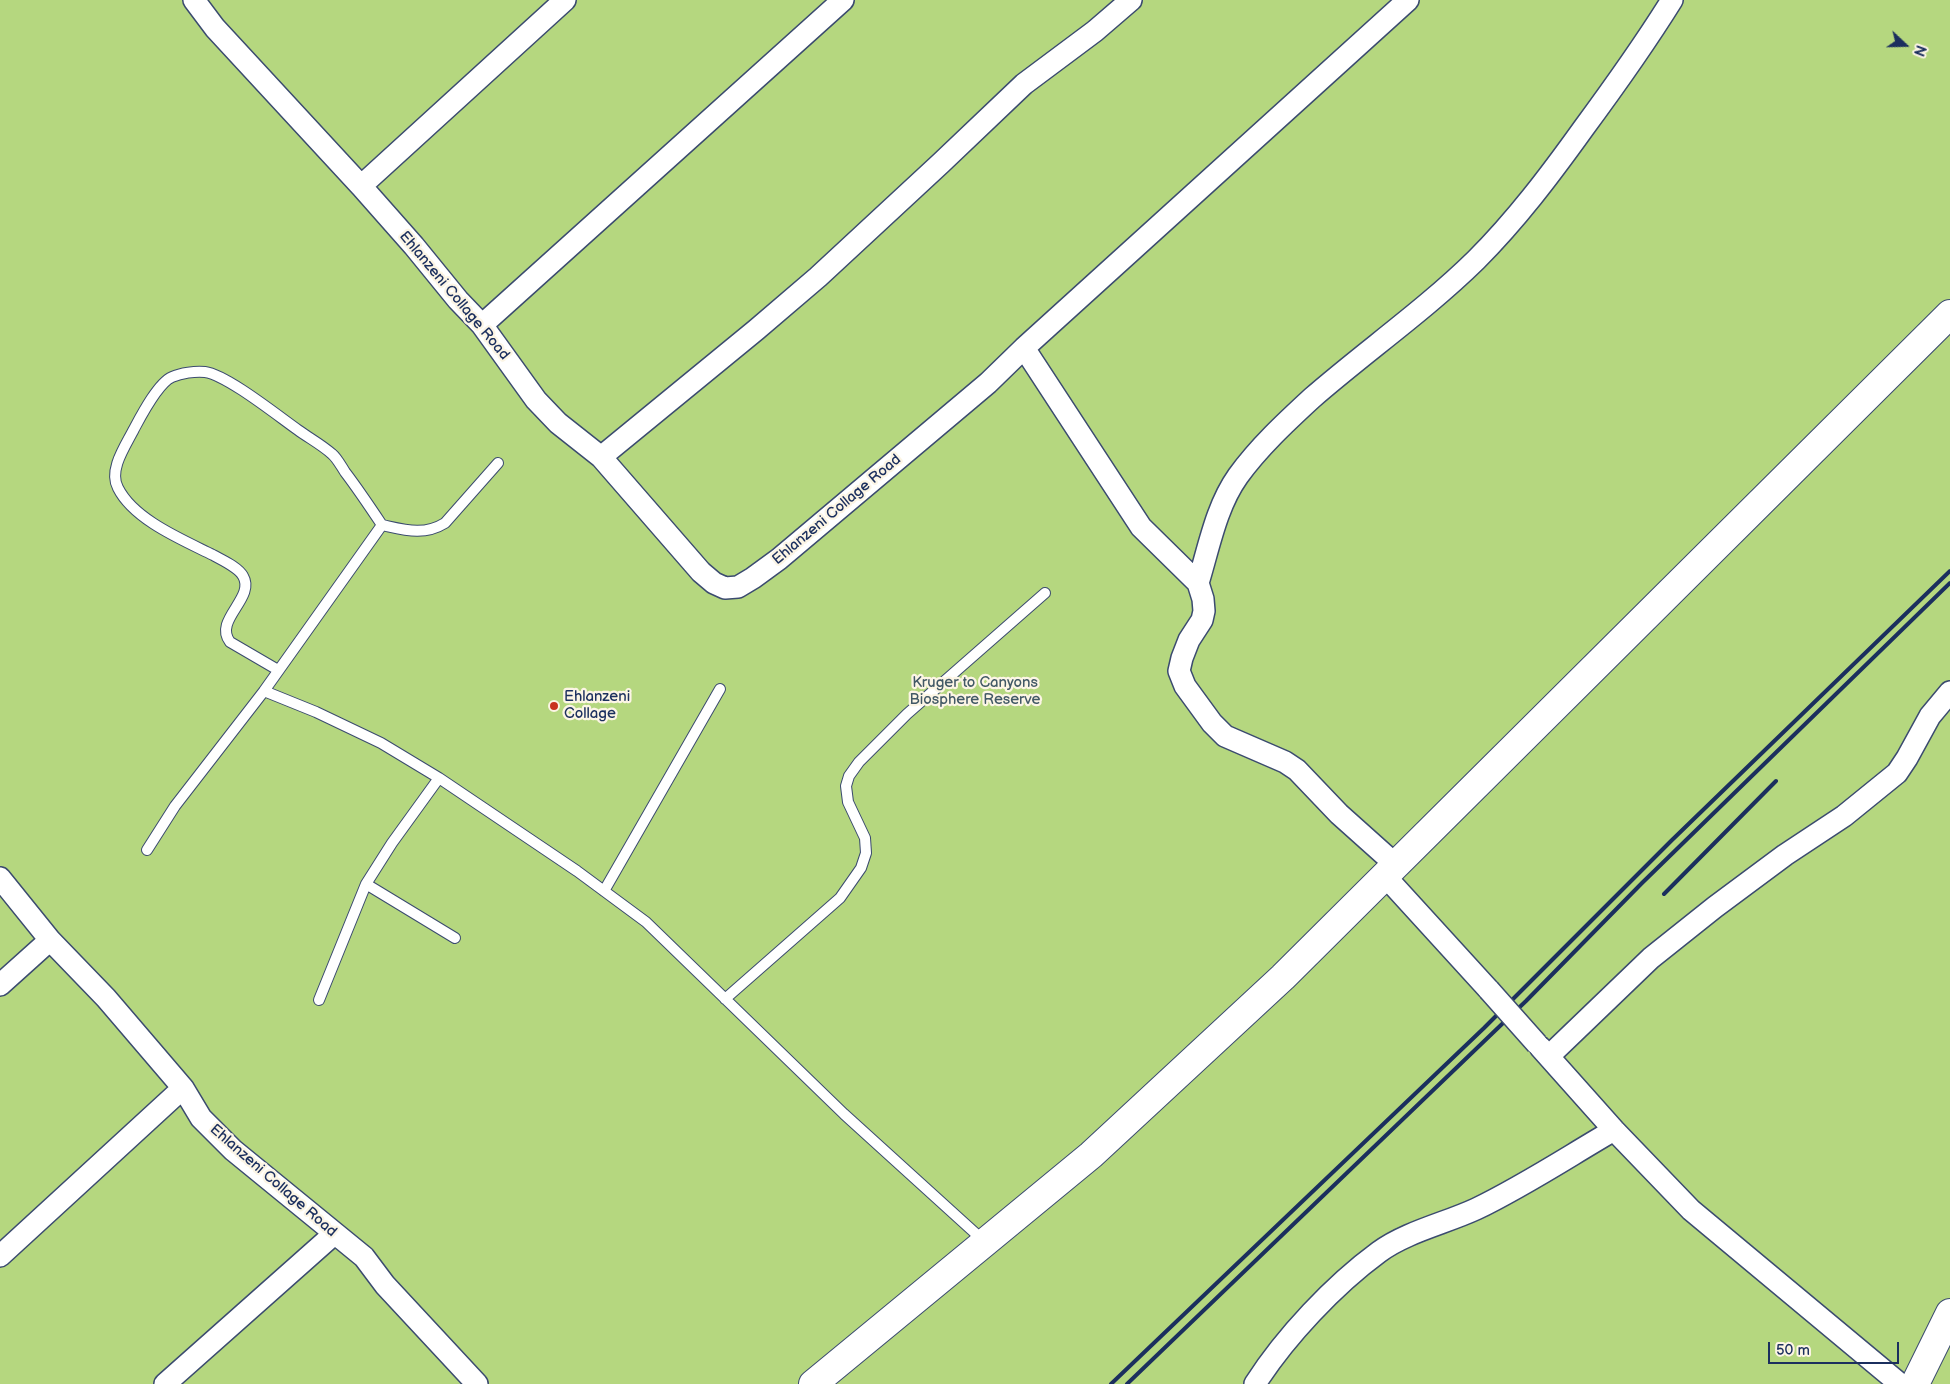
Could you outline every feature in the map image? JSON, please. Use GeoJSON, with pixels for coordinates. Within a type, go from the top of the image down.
{"type":"FeatureCollection","features":[{"type":"Feature","properties":{"kind":"street","name":"Ehlanzeni Collage Road"},"geometry":{"type":"LineString","coordinates":[[194,0],[215,28],[361,186],[458,300],[482,325],[536,400],[558,423],[601,457],[701,572],[714,583],[725,588],[738,587],[779,560],[988,383],[1024,348],[1408,0]]}},
{"type":"Feature","properties":{"kind":"street"},"geometry":{"type":"LineString","coordinates":[[361,186],[565,0]]}},
{"type":"Feature","properties":{"kind":"street"},"geometry":{"type":"LineString","coordinates":[[482,325],[843,0]]}},
{"type":"Feature","properties":{"kind":"street"},"geometry":{"type":"LineString","coordinates":[[601,457],[818,277],[1024,84],[1095,31],[1131,0]]}},
{"type":"Feature","properties":{"kind":"street"},"geometry":{"type":"LineString","coordinates":[[1198,583],[1223,502],[1238,476],[1279,428],[1351,364],[1412,316],[1476,260],[1510,223],[1548,178],[1624,74],[1672,0]]}},
{"type":"Feature","properties":{"kind":"street"},"geometry":{"type":"LineString","coordinates":[[813,1384],[986,1243],[1097,1149],[1283,976],[1391,871],[1950,314]]}},
{"type":"Feature","properties":{"kind":"street"},"geometry":{"type":"LineString","coordinates":[[1024,348],[1141,527],[1198,583],[1204,599],[1204,611],[1202,620],[1189,640],[1179,671],[1185,686],[1212,723],[1225,736],[1291,766],[1339,814],[1391,871],[1489,990],[1614,1130],[1691,1210],[1900,1384]]}},
{"type":"Feature","properties":{"kind":"street"},"geometry":{"type":"LineString","coordinates":[[1543,1050],[1672,941],[1785,855],[1844,816],[1897,773],[1908,758],[1930,716],[1950,692]]}},
{"type":"Feature","properties":{"kind":"street","name":"Ehlanzeni Collage Road"},"geometry":{"type":"LineString","coordinates":[[0,878],[50,940],[106,998],[183,1088],[201,1118],[233,1150],[364,1258],[385,1285],[478,1384]]}},
{"type":"Feature","properties":{"kind":"street"},"geometry":{"type":"LineString","coordinates":[[0,985],[50,940]]}},
{"type":"Feature","properties":{"kind":"street"},"geometry":{"type":"LineString","coordinates":[[0,1256],[183,1088]]}},
{"type":"Feature","properties":{"kind":"street"},"geometry":{"type":"LineString","coordinates":[[1255,1384],[1297,1328],[1378,1252],[1402,1239],[1476,1209],[1614,1130]]}},
{"type":"Feature","properties":{"kind":"street"},"geometry":{"type":"LineString","coordinates":[[165,1384],[334,1234]]}},
{"type":"Feature","properties":{"kind":"street"},"geometry":{"type":"LineString","coordinates":[[1915,1384],[1950,1313]]}},
{"type":"Feature","properties":{"kind":"lane"},"geometry":{"type":"LineString","coordinates":[[278,670],[230,642],[226,637],[227,623],[245,590],[246,581],[242,574],[144,517],[128,503],[117,487],[115,472],[122,452],[148,403],[170,378],[188,373],[206,372],[227,381],[333,454],[382,525],[419,532],[435,529],[445,523],[498,463]]}},
{"type":"Feature","properties":{"kind":"lane"},"geometry":{"type":"LineString","coordinates":[[147,850],[175,806],[264,691],[382,525]]}},
{"type":"Feature","properties":{"kind":"lane"},"geometry":{"type":"LineString","coordinates":[[725,999],[840,898],[860,868],[866,853],[865,838],[848,802],[846,786],[849,776],[859,762],[907,714],[1045,593]]}},
{"type":"Feature","properties":{"kind":"lane"},"geometry":{"type":"LineString","coordinates":[[604,891],[720,689]]}},
{"type":"Feature","properties":{"kind":"lane"},"geometry":{"type":"LineString","coordinates":[[264,691],[316,712],[381,743],[439,778],[646,922],[844,1114],[986,1243]]}},
{"type":"Feature","properties":{"kind":"lane"},"geometry":{"type":"LineString","coordinates":[[319,1000],[366,884],[392,843],[439,778]]}},
{"type":"Feature","properties":{"kind":"lane"},"geometry":{"type":"LineString","coordinates":[[366,884],[455,938]]}},
{"type":"Feature","properties":{"kind":"green space","name":"Kruger to Canyons Biosphere Reserve"},"geometry":{"type":"Polygon","coordinates":[[[0,0],[1950,0],[1950,1384],[0,1384],[0,0]]]}},
{"type":"Feature","properties":{"kind":"railway"},"geometry":{"type":"LineString","coordinates":[[1111,1384],[1484,1028],[1671,841],[1950,571]]}},
{"type":"Feature","properties":{"kind":"railway"},"geometry":{"type":"LineString","coordinates":[[1127,1384],[1526,1001],[1642,883],[1950,583]]}},
{"type":"Feature","properties":{"kind":"railway"},"geometry":{"type":"LineString","coordinates":[[1664,894],[1776,781]]}},
{"type":"Feature","properties":{"kind":"place","name":"Ehlanzeni Collage"},"geometry":{"type":"Point","coordinates":[554,706]}}]}
